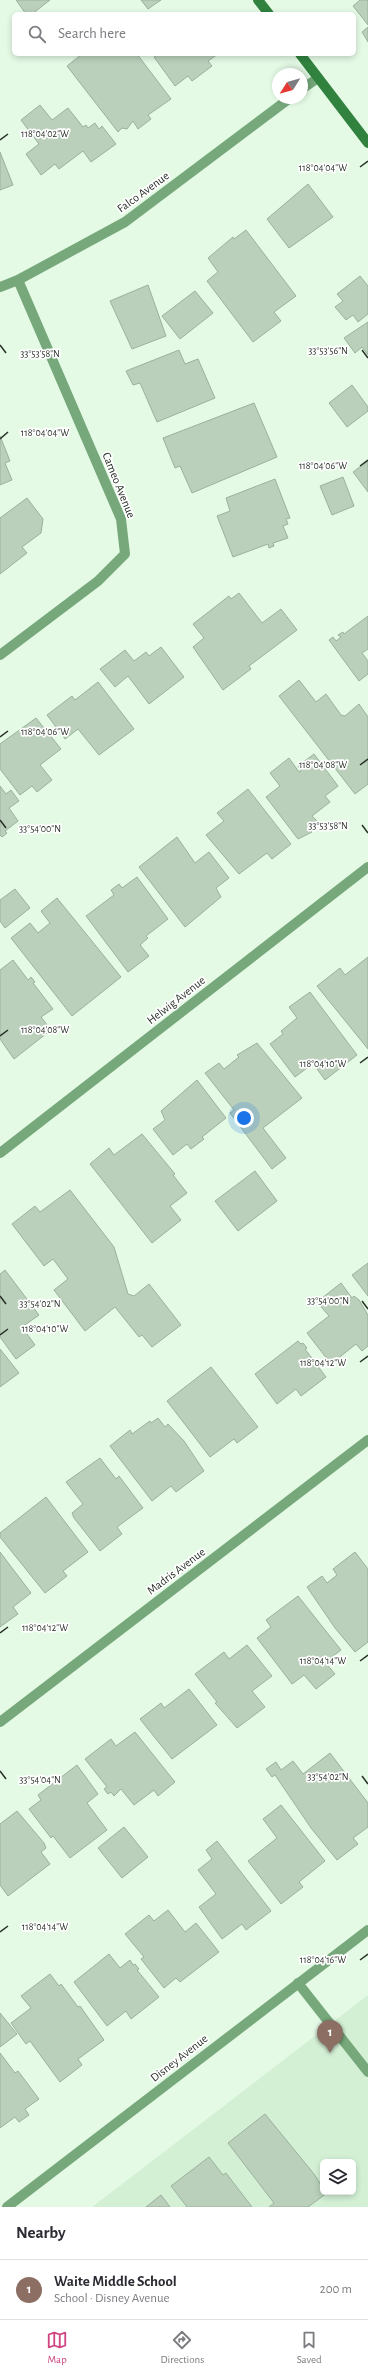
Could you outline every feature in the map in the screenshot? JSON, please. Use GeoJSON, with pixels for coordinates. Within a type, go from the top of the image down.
{"type":"FeatureCollection","features":[{"type":"Feature","properties":{"kind":"street"},"geometry":{"type":"LineString","coordinates":[[258,0],[267,12]]}},
{"type":"Feature","properties":{"kind":"street"},"geometry":{"type":"LineString","coordinates":[[302,56],[368,143]]}},
{"type":"Feature","properties":{"kind":"street"},"geometry":{"type":"LineString","coordinates":[[308,85],[318,78]]}},
{"type":"Feature","properties":{"kind":"street","name":"Falco Avenue"},"geometry":{"type":"LineString","coordinates":[[0,287],[18,280],[125,222],[282,104]]}},
{"type":"Feature","properties":{"kind":"street","name":"Cameo Avenue"},"geometry":{"type":"LineString","coordinates":[[0,655],[98,581],[125,554],[121,519],[18,280]]}},
{"type":"Feature","properties":{"kind":"street","name":"Helwig Avenue"},"geometry":{"type":"LineString","coordinates":[[0,1153],[368,867]]}},
{"type":"Feature","properties":{"kind":"street","name":"Madris Avenue"},"geometry":{"type":"LineString","coordinates":[[0,1722],[368,1440]]}},
{"type":"Feature","properties":{"kind":"street","name":"Disney Avenue"},"geometry":{"type":"LineString","coordinates":[[7,2207],[368,1930]]}},
{"type":"Feature","properties":{"kind":"street"},"geometry":{"type":"LineString","coordinates":[[298,1983],[368,2072]]}},
{"type":"Feature","properties":{"kind":"shaded area"},"geometry":{"type":"Polygon","coordinates":[[[368,1995],[368,2207],[92,2207],[368,1995]]]}},
{"type":"Feature","properties":{"kind":"building"},"geometry":{"type":"Polygon","coordinates":[[[16,0],[50,0],[35,12],[25,12],[16,0]]]}},
{"type":"Feature","properties":{"kind":"building"},"geometry":{"type":"Polygon","coordinates":[[[141,0],[161,0],[148,9],[141,0]]]}},
{"type":"Feature","properties":{"kind":"building"},"geometry":{"type":"Polygon","coordinates":[[[360,0],[368,0],[368,25],[353,6],[360,0]]]}},
{"type":"Feature","properties":{"kind":"building"},"geometry":{"type":"Polygon","coordinates":[[[368,27],[368,42],[362,32],[368,27]]]}},
{"type":"Feature","properties":{"kind":"building"},"geometry":{"type":"Polygon","coordinates":[[[80,56],[139,56],[171,99],[148,115],[151,119],[138,129],[133,121],[127,129],[122,128],[118,132],[67,66],[80,56]]]}},
{"type":"Feature","properties":{"kind":"building"},"geometry":{"type":"Polygon","coordinates":[[[215,56],[208,61],[212,66],[192,81],[188,76],[175,86],[154,57],[215,56]]]}},
{"type":"Feature","properties":{"kind":"building"},"geometry":{"type":"Polygon","coordinates":[[[40,105],[52,120],[68,108],[83,127],[86,125],[88,128],[95,123],[99,129],[102,126],[116,144],[91,162],[83,151],[59,169],[55,164],[41,175],[26,154],[39,144],[21,120],[40,105]]]}},
{"type":"Feature","properties":{"kind":"building"},"geometry":{"type":"Polygon","coordinates":[[[0,152],[13,185],[0,190],[0,152]]]}},
{"type":"Feature","properties":{"kind":"building"},"geometry":{"type":"Polygon","coordinates":[[[308,184],[333,217],[289,248],[267,219],[308,184]]]}},
{"type":"Feature","properties":{"kind":"building"},"geometry":{"type":"Polygon","coordinates":[[[246,230],[296,296],[274,312],[281,321],[253,342],[207,281],[218,272],[208,258],[233,237],[234,239],[246,230]]]}},
{"type":"Feature","properties":{"kind":"building"},"geometry":{"type":"Polygon","coordinates":[[[360,276],[368,286],[368,314],[358,322],[353,315],[346,320],[335,307],[343,301],[337,294],[360,276]]]}},
{"type":"Feature","properties":{"kind":"building"},"geometry":{"type":"Polygon","coordinates":[[[148,285],[166,336],[132,349],[110,301],[148,285]]]}},
{"type":"Feature","properties":{"kind":"building"},"geometry":{"type":"Polygon","coordinates":[[[195,291],[213,313],[180,339],[162,316],[195,291]]]}},
{"type":"Feature","properties":{"kind":"building"},"geometry":{"type":"Polygon","coordinates":[[[368,322],[368,355],[362,347],[355,353],[344,338],[368,322]]]}},
{"type":"Feature","properties":{"kind":"building"},"geometry":{"type":"Polygon","coordinates":[[[179,350],[185,364],[198,359],[215,398],[157,422],[140,383],[133,385],[126,371],[179,350]]]}},
{"type":"Feature","properties":{"kind":"building"},"geometry":{"type":"Polygon","coordinates":[[[352,385],[368,407],[368,411],[347,427],[329,403],[352,385]]]}},
{"type":"Feature","properties":{"kind":"building"},"geometry":{"type":"Polygon","coordinates":[[[254,403],[277,457],[192,493],[180,466],[175,468],[163,438],[254,403]]]}},
{"type":"Feature","properties":{"kind":"building"},"geometry":{"type":"Polygon","coordinates":[[[0,436],[10,461],[5,463],[12,480],[0,485],[0,436]]]}},
{"type":"Feature","properties":{"kind":"building"},"geometry":{"type":"Polygon","coordinates":[[[368,461],[368,492],[353,472],[368,461]]]}},
{"type":"Feature","properties":{"kind":"building"},"geometry":{"type":"Polygon","coordinates":[[[343,477],[354,506],[332,515],[320,486],[343,477]]]}},
{"type":"Feature","properties":{"kind":"building"},"geometry":{"type":"Polygon","coordinates":[[[275,479],[290,518],[286,519],[288,524],[283,526],[288,538],[273,543],[274,546],[269,548],[268,544],[233,557],[217,516],[230,511],[226,498],[275,479]]]}},
{"type":"Feature","properties":{"kind":"building"},"geometry":{"type":"Polygon","coordinates":[[[27,498],[43,519],[41,533],[22,547],[27,553],[0,574],[0,518],[27,498]]]}},
{"type":"Feature","properties":{"kind":"building"},"geometry":{"type":"Polygon","coordinates":[[[239,593],[262,623],[281,609],[297,630],[249,666],[251,669],[223,690],[193,647],[204,638],[193,624],[229,596],[231,599],[239,593]]]}},
{"type":"Feature","properties":{"kind":"building"},"geometry":{"type":"Polygon","coordinates":[[[368,616],[368,649],[362,653],[368,661],[368,674],[359,681],[329,640],[333,637],[336,641],[341,637],[338,635],[343,632],[344,634],[368,616]]]}},
{"type":"Feature","properties":{"kind":"building"},"geometry":{"type":"Polygon","coordinates":[[[161,647],[184,677],[149,704],[128,676],[115,687],[100,669],[125,650],[134,661],[146,652],[149,656],[161,647]]]}},
{"type":"Feature","properties":{"kind":"building"},"geometry":{"type":"Polygon","coordinates":[[[299,680],[316,702],[326,694],[341,715],[345,716],[359,704],[368,717],[368,784],[355,794],[279,696],[299,680]]]}},
{"type":"Feature","properties":{"kind":"building"},"geometry":{"type":"Polygon","coordinates":[[[98,682],[134,729],[99,755],[78,729],[65,739],[47,715],[72,696],[75,700],[98,682]]]}},
{"type":"Feature","properties":{"kind":"building"},"geometry":{"type":"Polygon","coordinates":[[[36,718],[61,749],[40,765],[52,780],[37,792],[32,786],[20,795],[0,769],[0,744],[36,718]]]}},
{"type":"Feature","properties":{"kind":"building"},"geometry":{"type":"Polygon","coordinates":[[[314,754],[338,786],[325,796],[330,802],[312,816],[319,823],[310,830],[312,832],[298,839],[266,797],[280,786],[270,773],[289,758],[299,772],[301,771],[298,766],[314,754]]]}},
{"type":"Feature","properties":{"kind":"building"},"geometry":{"type":"Polygon","coordinates":[[[0,786],[6,794],[11,790],[19,801],[9,808],[18,821],[5,831],[7,833],[2,837],[0,835],[0,786]]]}},
{"type":"Feature","properties":{"kind":"building"},"geometry":{"type":"Polygon","coordinates":[[[248,789],[291,844],[272,859],[267,853],[239,874],[206,835],[224,821],[217,813],[248,789]]]}},
{"type":"Feature","properties":{"kind":"building"},"geometry":{"type":"Polygon","coordinates":[[[177,837],[195,863],[209,852],[229,878],[216,888],[221,897],[185,927],[139,867],[177,837]]]}},
{"type":"Feature","properties":{"kind":"building"},"geometry":{"type":"Polygon","coordinates":[[[137,877],[168,919],[146,936],[148,938],[140,945],[149,956],[128,972],[86,916],[114,895],[111,890],[119,884],[122,888],[137,877]]]}},
{"type":"Feature","properties":{"kind":"building"},"geometry":{"type":"Polygon","coordinates":[[[15,889],[30,908],[5,928],[0,921],[0,900],[15,889]]]}},
{"type":"Feature","properties":{"kind":"building"},"geometry":{"type":"Polygon","coordinates":[[[57,898],[121,977],[72,1016],[11,938],[30,923],[38,933],[50,923],[41,911],[57,898]]]}},
{"type":"Feature","properties":{"kind":"building"},"geometry":{"type":"Polygon","coordinates":[[[368,957],[368,1049],[317,986],[340,968],[345,975],[368,957]]]}},
{"type":"Feature","properties":{"kind":"building"},"geometry":{"type":"Polygon","coordinates":[[[13,960],[28,980],[31,977],[35,982],[33,983],[53,1009],[41,1017],[51,1030],[14,1059],[0,1039],[0,970],[13,960]]]}},
{"type":"Feature","properties":{"kind":"building"},"geometry":{"type":"Polygon","coordinates":[[[310,992],[357,1055],[325,1080],[309,1058],[307,1059],[311,1065],[295,1077],[270,1044],[283,1034],[281,1031],[297,1018],[289,1007],[310,992]]]}},
{"type":"Feature","properties":{"kind":"building"},"geometry":{"type":"Polygon","coordinates":[[[257,1043],[302,1098],[263,1128],[286,1158],[272,1169],[230,1113],[234,1110],[205,1073],[219,1063],[224,1069],[239,1057],[237,1055],[257,1043]]]}},
{"type":"Feature","properties":{"kind":"building"},"geometry":{"type":"Polygon","coordinates":[[[197,1080],[226,1118],[202,1137],[204,1139],[191,1149],[187,1144],[173,1155],[153,1129],[165,1120],[161,1111],[197,1080]]]}},
{"type":"Feature","properties":{"kind":"building"},"geometry":{"type":"Polygon","coordinates":[[[142,1134],[175,1174],[173,1175],[187,1193],[170,1206],[181,1220],[152,1243],[90,1164],[109,1148],[114,1155],[142,1134]]]}},
{"type":"Feature","properties":{"kind":"building"},"geometry":{"type":"Polygon","coordinates":[[[255,1171],[277,1201],[238,1231],[215,1201],[255,1171]]]}},
{"type":"Feature","properties":{"kind":"building"},"geometry":{"type":"Polygon","coordinates":[[[70,1190],[114,1247],[128,1294],[134,1296],[149,1284],[181,1325],[152,1347],[142,1335],[139,1337],[115,1307],[85,1331],[54,1290],[68,1279],[53,1259],[44,1266],[12,1224],[35,1206],[40,1212],[70,1190]]]}},
{"type":"Feature","properties":{"kind":"building"},"geometry":{"type":"Polygon","coordinates":[[[368,1263],[368,1296],[352,1275],[368,1263]]]}},
{"type":"Feature","properties":{"kind":"building"},"geometry":{"type":"Polygon","coordinates":[[[5,1270],[39,1315],[22,1327],[35,1345],[16,1359],[0,1337],[0,1274],[5,1270]]]}},
{"type":"Feature","properties":{"kind":"building"},"geometry":{"type":"Polygon","coordinates":[[[341,1283],[352,1298],[354,1296],[359,1300],[368,1315],[368,1346],[362,1351],[356,1344],[331,1364],[307,1333],[329,1316],[317,1302],[341,1283]]]}},
{"type":"Feature","properties":{"kind":"building"},"geometry":{"type":"Polygon","coordinates":[[[298,1341],[301,1344],[303,1343],[307,1348],[305,1349],[326,1377],[301,1396],[296,1389],[277,1404],[255,1374],[298,1341]]]}},
{"type":"Feature","properties":{"kind":"building"},"geometry":{"type":"Polygon","coordinates":[[[0,1349],[19,1373],[0,1387],[0,1349]]]}},
{"type":"Feature","properties":{"kind":"building"},"geometry":{"type":"Polygon","coordinates":[[[211,1367],[258,1427],[237,1443],[234,1439],[210,1457],[167,1401],[211,1367]]]}},
{"type":"Feature","properties":{"kind":"building"},"geometry":{"type":"Polygon","coordinates":[[[158,1418],[165,1427],[168,1424],[184,1441],[204,1471],[176,1492],[171,1486],[152,1501],[110,1446],[130,1430],[132,1434],[150,1421],[151,1423],[158,1418]]]}},
{"type":"Feature","properties":{"kind":"building"},"geometry":{"type":"Polygon","coordinates":[[[100,1458],[116,1479],[119,1476],[143,1508],[117,1527],[122,1534],[100,1551],[74,1518],[72,1513],[83,1504],[66,1482],[100,1458]]]}},
{"type":"Feature","properties":{"kind":"building"},"geometry":{"type":"Polygon","coordinates":[[[46,1497],[88,1552],[63,1571],[67,1576],[45,1593],[0,1537],[0,1533],[46,1497]]]}},
{"type":"Feature","properties":{"kind":"building"},"geometry":{"type":"Polygon","coordinates":[[[0,1552],[31,1593],[13,1607],[18,1614],[0,1627],[0,1552]]]}},
{"type":"Feature","properties":{"kind":"building"},"geometry":{"type":"Polygon","coordinates":[[[355,1552],[368,1569],[368,1642],[355,1652],[335,1628],[307,1587],[322,1576],[327,1583],[337,1575],[333,1569],[355,1552]]]}},
{"type":"Feature","properties":{"kind":"building"},"geometry":{"type":"Polygon","coordinates":[[[298,1596],[341,1650],[325,1662],[335,1674],[316,1689],[304,1675],[292,1684],[257,1638],[271,1627],[266,1620],[298,1596]]]}},
{"type":"Feature","properties":{"kind":"building"},"geometry":{"type":"Polygon","coordinates":[[[247,1645],[272,1676],[252,1691],[265,1707],[237,1728],[215,1703],[217,1702],[195,1674],[224,1652],[229,1659],[247,1645]]]}},
{"type":"Feature","properties":{"kind":"building"},"geometry":{"type":"Polygon","coordinates":[[[189,1689],[217,1725],[172,1759],[140,1719],[161,1703],[164,1708],[189,1689]]]}},
{"type":"Feature","properties":{"kind":"building"},"geometry":{"type":"Polygon","coordinates":[[[135,1732],[175,1782],[158,1796],[154,1790],[134,1805],[121,1789],[114,1796],[111,1792],[108,1794],[104,1789],[107,1787],[85,1759],[111,1739],[116,1746],[135,1732]]]}},
{"type":"Feature","properties":{"kind":"building"},"geometry":{"type":"Polygon","coordinates":[[[330,1753],[368,1803],[368,1827],[353,1838],[358,1844],[337,1860],[311,1828],[275,1775],[272,1777],[266,1769],[276,1762],[281,1770],[293,1761],[303,1774],[330,1753]]]}},
{"type":"Feature","properties":{"kind":"building"},"geometry":{"type":"Polygon","coordinates":[[[77,1765],[98,1794],[87,1803],[107,1830],[70,1858],[53,1836],[51,1838],[29,1809],[41,1800],[38,1795],[77,1765]]]}},
{"type":"Feature","properties":{"kind":"building"},"geometry":{"type":"Polygon","coordinates":[[[281,1805],[325,1861],[299,1882],[303,1887],[281,1904],[248,1861],[277,1838],[263,1819],[281,1805]]]}},
{"type":"Feature","properties":{"kind":"building"},"geometry":{"type":"Polygon","coordinates":[[[17,1811],[44,1843],[46,1848],[41,1852],[50,1864],[8,1896],[0,1885],[0,1824],[17,1811]]]}},
{"type":"Feature","properties":{"kind":"building"},"geometry":{"type":"Polygon","coordinates":[[[124,1827],[148,1857],[122,1878],[98,1848],[124,1827]]]}},
{"type":"Feature","properties":{"kind":"building"},"geometry":{"type":"Polygon","coordinates":[[[217,1841],[271,1911],[246,1930],[242,1924],[222,1939],[199,1907],[216,1894],[198,1870],[212,1859],[206,1850],[217,1841]]]}},
{"type":"Feature","properties":{"kind":"building"},"geometry":{"type":"Polygon","coordinates":[[[168,1910],[185,1932],[196,1923],[219,1952],[180,1982],[176,1978],[164,1988],[141,1959],[144,1957],[125,1934],[149,1915],[154,1921],[168,1910]]]}},
{"type":"Feature","properties":{"kind":"building"},"geometry":{"type":"Polygon","coordinates":[[[109,1954],[120,1968],[130,1960],[133,1965],[135,1964],[139,1969],[137,1970],[159,1997],[131,2019],[126,2011],[107,2026],[74,1982],[109,1954]]]}},
{"type":"Feature","properties":{"kind":"building"},"geometry":{"type":"Polygon","coordinates":[[[50,1974],[59,1986],[61,1984],[78,2007],[80,2006],[104,2040],[78,2059],[82,2065],[60,2082],[30,2041],[26,2044],[11,2023],[31,2008],[21,1996],[50,1974]]]}},
{"type":"Feature","properties":{"kind":"building"},"geometry":{"type":"Polygon","coordinates":[[[0,2013],[17,2034],[0,2047],[0,2013]]]}},
{"type":"Feature","properties":{"kind":"building"},"geometry":{"type":"Polygon","coordinates":[[[0,2053],[15,2073],[18,2071],[39,2099],[25,2109],[29,2115],[19,2122],[15,2117],[0,2128],[0,2053]]]}},
{"type":"Feature","properties":{"kind":"building"},"geometry":{"type":"Polygon","coordinates":[[[265,2114],[314,2174],[320,2183],[320,2195],[324,2195],[308,2207],[269,2207],[274,2203],[228,2143],[265,2114]]]}},
{"type":"Feature","properties":{"kind":"building"},"geometry":{"type":"Polygon","coordinates":[[[209,2157],[223,2175],[226,2173],[252,2207],[187,2207],[171,2186],[209,2157]]]}},
{"type":"Feature","properties":{"kind":"building"},"geometry":{"type":"Polygon","coordinates":[[[161,2195],[170,2207],[146,2207],[161,2195]]]}},
{"type":"Feature","properties":{"kind":"place","name":"Waite Middle School"},"geometry":{"type":"Point","coordinates":[330,2053]}}]}
